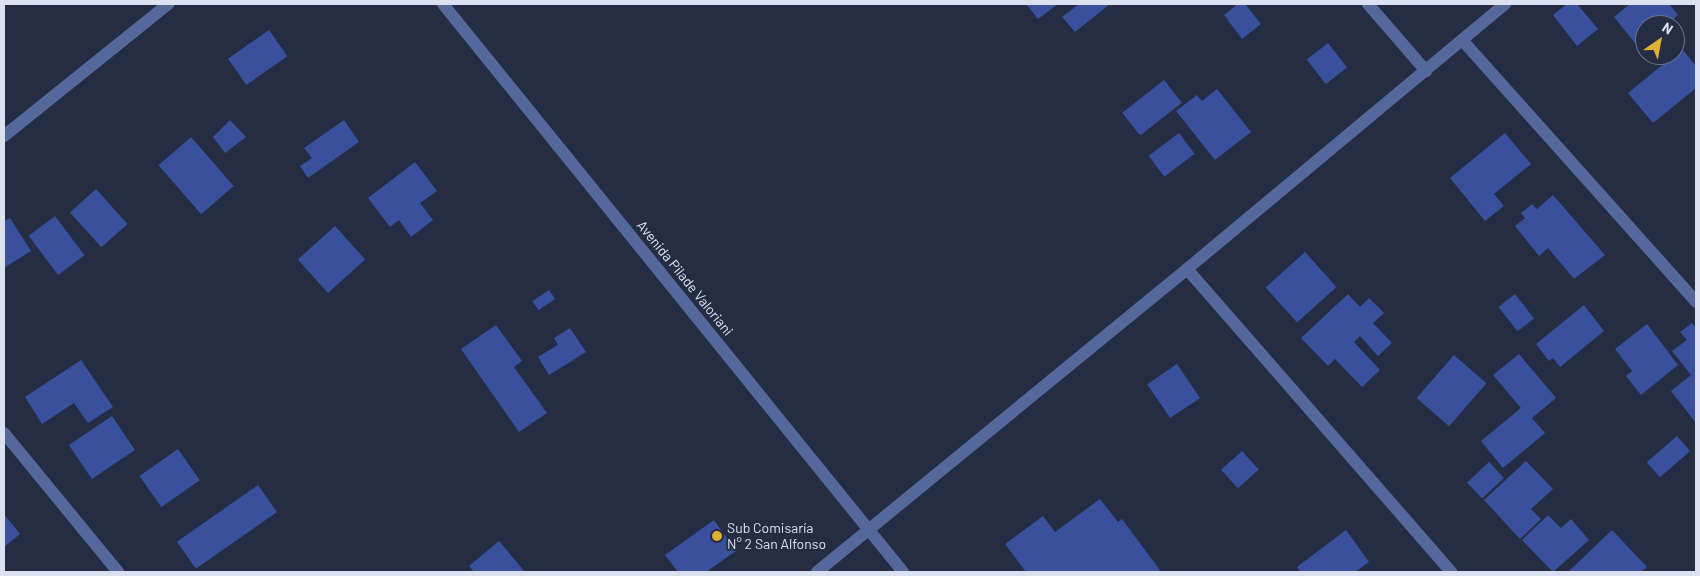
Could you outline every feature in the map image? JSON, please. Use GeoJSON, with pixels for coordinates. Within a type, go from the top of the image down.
{"type":"FeatureCollection","features":[{"type":"Feature","properties":{"kind":"street"},"geometry":{"type":"LineString","coordinates":[[4,136],[168,4]]}},
{"type":"Feature","properties":{"kind":"street","name":"Avenida Pilade Valoriani"},"geometry":{"type":"LineString","coordinates":[[443,4],[903,572]]}},
{"type":"Feature","properties":{"kind":"street"},"geometry":{"type":"LineString","coordinates":[[1368,4],[1426,71]]}},
{"type":"Feature","properties":{"kind":"street"},"geometry":{"type":"LineString","coordinates":[[817,572],[1187,269],[1463,41],[1505,4]]}},
{"type":"Feature","properties":{"kind":"street"},"geometry":{"type":"LineString","coordinates":[[1463,41],[1696,302]]}},
{"type":"Feature","properties":{"kind":"street"},"geometry":{"type":"LineString","coordinates":[[1187,269],[1451,572]]}},
{"type":"Feature","properties":{"kind":"street"},"geometry":{"type":"LineString","coordinates":[[4,432],[118,572]]}},
{"type":"Feature","properties":{"kind":"building"},"geometry":{"type":"Polygon","coordinates":[[[1026,4],[1058,4],[1038,19],[1026,4]]]}},
{"type":"Feature","properties":{"kind":"building"},"geometry":{"type":"Polygon","coordinates":[[[1079,4],[1110,4],[1075,32],[1062,17],[1079,4]]]}},
{"type":"Feature","properties":{"kind":"building"},"geometry":{"type":"Polygon","coordinates":[[[1238,4],[1245,4],[1261,24],[1242,39],[1224,15],[1238,4]]]}},
{"type":"Feature","properties":{"kind":"building"},"geometry":{"type":"Polygon","coordinates":[[[1567,4],[1577,4],[1598,29],[1577,46],[1553,15],[1567,4]]]}},
{"type":"Feature","properties":{"kind":"building"},"geometry":{"type":"Polygon","coordinates":[[[1630,4],[1669,4],[1678,15],[1635,15],[1635,43],[1614,17],[1630,4]]]}},
{"type":"Feature","properties":{"kind":"building"},"geometry":{"type":"Polygon","coordinates":[[[269,30],[287,56],[246,85],[228,59],[269,30]]]}},
{"type":"Feature","properties":{"kind":"building"},"geometry":{"type":"Polygon","coordinates":[[[1328,43],[1347,67],[1326,84],[1307,60],[1328,43]]]}},
{"type":"Feature","properties":{"kind":"building"},"geometry":{"type":"Polygon","coordinates":[[[1685,53],[1696,66],[1696,88],[1653,123],[1628,93],[1662,65],[1685,65],[1685,53]]]}},
{"type":"Feature","properties":{"kind":"building"},"geometry":{"type":"Polygon","coordinates":[[[1164,80],[1182,103],[1140,135],[1122,113],[1164,80]]]}},
{"type":"Feature","properties":{"kind":"building"},"geometry":{"type":"Polygon","coordinates":[[[1217,89],[1251,132],[1215,160],[1176,111],[1197,95],[1202,101],[1217,89]]]}},
{"type":"Feature","properties":{"kind":"building"},"geometry":{"type":"Polygon","coordinates":[[[230,120],[246,137],[225,153],[213,137],[230,120]]]}},
{"type":"Feature","properties":{"kind":"building"},"geometry":{"type":"Polygon","coordinates":[[[344,120],[359,142],[308,178],[300,166],[312,158],[304,148],[344,120]]]}},
{"type":"Feature","properties":{"kind":"building"},"geometry":{"type":"Polygon","coordinates":[[[1179,133],[1195,154],[1164,177],[1149,156],[1179,133]]]}},
{"type":"Feature","properties":{"kind":"building"},"geometry":{"type":"Polygon","coordinates":[[[1505,133],[1531,164],[1494,194],[1504,206],[1485,221],[1450,178],[1505,133]]]}},
{"type":"Feature","properties":{"kind":"building"},"geometry":{"type":"Polygon","coordinates":[[[191,137],[234,186],[201,214],[159,165],[191,137]]]}},
{"type":"Feature","properties":{"kind":"building"},"geometry":{"type":"Polygon","coordinates":[[[415,162],[437,191],[420,203],[433,220],[411,237],[399,220],[390,227],[368,198],[415,162]]]}},
{"type":"Feature","properties":{"kind":"building"},"geometry":{"type":"Polygon","coordinates":[[[96,189],[127,224],[101,247],[70,212],[96,189]]]}},
{"type":"Feature","properties":{"kind":"building"},"geometry":{"type":"Polygon","coordinates":[[[1553,195],[1605,255],[1574,279],[1548,248],[1539,256],[1515,226],[1525,218],[1521,213],[1532,204],[1537,209],[1553,195]]]}},
{"type":"Feature","properties":{"kind":"building"},"geometry":{"type":"Polygon","coordinates":[[[55,216],[84,255],[58,275],[29,236],[55,216]]]}},
{"type":"Feature","properties":{"kind":"building"},"geometry":{"type":"Polygon","coordinates":[[[10,218],[31,251],[4,268],[4,221],[10,218]]]}},
{"type":"Feature","properties":{"kind":"building"},"geometry":{"type":"Polygon","coordinates":[[[335,226],[365,259],[328,293],[298,259],[335,226]]]}},
{"type":"Feature","properties":{"kind":"building"},"geometry":{"type":"Polygon","coordinates":[[[1305,252],[1336,287],[1297,322],[1266,287],[1305,252]]]}},
{"type":"Feature","properties":{"kind":"building"},"geometry":{"type":"Polygon","coordinates":[[[549,290],[555,299],[539,310],[532,301],[549,290]]]}},
{"type":"Feature","properties":{"kind":"building"},"geometry":{"type":"Polygon","coordinates":[[[1348,294],[1360,307],[1369,298],[1384,313],[1373,323],[1392,343],[1378,356],[1360,336],[1354,342],[1380,370],[1362,387],[1335,359],[1328,366],[1301,338],[1348,294]]]}},
{"type":"Feature","properties":{"kind":"building"},"geometry":{"type":"Polygon","coordinates":[[[1515,294],[1534,318],[1518,331],[1498,307],[1515,294]]]}},
{"type":"Feature","properties":{"kind":"building"},"geometry":{"type":"Polygon","coordinates":[[[1584,305],[1604,331],[1560,367],[1553,358],[1549,361],[1536,344],[1584,305]]]}},
{"type":"Feature","properties":{"kind":"building"},"geometry":{"type":"Polygon","coordinates":[[[1692,323],[1696,328],[1696,423],[1671,391],[1691,375],[1672,351],[1687,340],[1680,332],[1692,323]]]}},
{"type":"Feature","properties":{"kind":"building"},"geometry":{"type":"Polygon","coordinates":[[[1647,324],[1678,365],[1641,395],[1626,376],[1632,371],[1615,349],[1647,324]]]}},
{"type":"Feature","properties":{"kind":"building"},"geometry":{"type":"Polygon","coordinates":[[[496,325],[522,361],[514,367],[547,413],[519,432],[461,349],[496,325]]]}},
{"type":"Feature","properties":{"kind":"building"},"geometry":{"type":"Polygon","coordinates":[[[570,328],[586,352],[549,375],[538,357],[558,345],[554,338],[570,328]]]}},
{"type":"Feature","properties":{"kind":"building"},"geometry":{"type":"Polygon","coordinates":[[[1519,354],[1556,398],[1532,418],[1545,433],[1503,468],[1481,441],[1521,408],[1493,375],[1519,354]]]}},
{"type":"Feature","properties":{"kind":"building"},"geometry":{"type":"Polygon","coordinates":[[[1454,355],[1486,383],[1449,426],[1417,398],[1454,355]]]}},
{"type":"Feature","properties":{"kind":"building"},"geometry":{"type":"Polygon","coordinates":[[[81,360],[113,407],[88,423],[74,403],[42,424],[25,397],[81,360]]]}},
{"type":"Feature","properties":{"kind":"building"},"geometry":{"type":"Polygon","coordinates":[[[1177,364],[1200,398],[1170,418],[1147,384],[1177,364]]]}},
{"type":"Feature","properties":{"kind":"building"},"geometry":{"type":"Polygon","coordinates":[[[112,416],[135,450],[92,479],[69,445],[112,416]]]}},
{"type":"Feature","properties":{"kind":"building"},"geometry":{"type":"Polygon","coordinates":[[[1677,436],[1690,451],[1660,477],[1647,462],[1677,436]]]}},
{"type":"Feature","properties":{"kind":"building"},"geometry":{"type":"Polygon","coordinates":[[[178,449],[200,480],[161,507],[139,476],[178,449]]]}},
{"type":"Feature","properties":{"kind":"building"},"geometry":{"type":"Polygon","coordinates":[[[1242,451],[1259,470],[1238,488],[1221,470],[1242,451]]]}},
{"type":"Feature","properties":{"kind":"building"},"geometry":{"type":"Polygon","coordinates":[[[1526,461],[1553,489],[1531,509],[1541,519],[1520,539],[1484,500],[1526,461]]]}},
{"type":"Feature","properties":{"kind":"building"},"geometry":{"type":"Polygon","coordinates":[[[1489,462],[1504,478],[1482,499],[1467,482],[1489,462]]]}},
{"type":"Feature","properties":{"kind":"building"},"geometry":{"type":"Polygon","coordinates":[[[258,485],[277,512],[196,569],[177,542],[258,485]]]}},
{"type":"Feature","properties":{"kind":"building"},"geometry":{"type":"Polygon","coordinates":[[[1100,499],[1118,522],[1122,519],[1160,570],[1157,572],[1026,572],[1005,544],[1043,516],[1055,532],[1100,499]]]}},
{"type":"Feature","properties":{"kind":"building"},"geometry":{"type":"Polygon","coordinates":[[[4,514],[20,534],[4,547],[4,514]]]}},
{"type":"Feature","properties":{"kind":"building"},"geometry":{"type":"Polygon","coordinates":[[[1548,515],[1561,528],[1571,519],[1589,540],[1553,572],[1522,540],[1548,515]]]}},
{"type":"Feature","properties":{"kind":"building"},"geometry":{"type":"Polygon","coordinates":[[[714,520],[736,551],[706,572],[678,572],[665,555],[714,520]]]}},
{"type":"Feature","properties":{"kind":"building"},"geometry":{"type":"Polygon","coordinates":[[[1346,530],[1369,562],[1355,572],[1301,572],[1297,567],[1346,530]]]}},
{"type":"Feature","properties":{"kind":"building"},"geometry":{"type":"Polygon","coordinates":[[[1612,530],[1647,567],[1641,572],[1568,572],[1612,530]]]}},
{"type":"Feature","properties":{"kind":"building"},"geometry":{"type":"Polygon","coordinates":[[[499,541],[525,572],[474,572],[469,566],[499,541]]]}},
{"type":"Feature","properties":{"kind":"place","name":"Sub Comisaría N° 2 San Alfonso"},"geometry":{"type":"Point","coordinates":[717,536]}}]}
